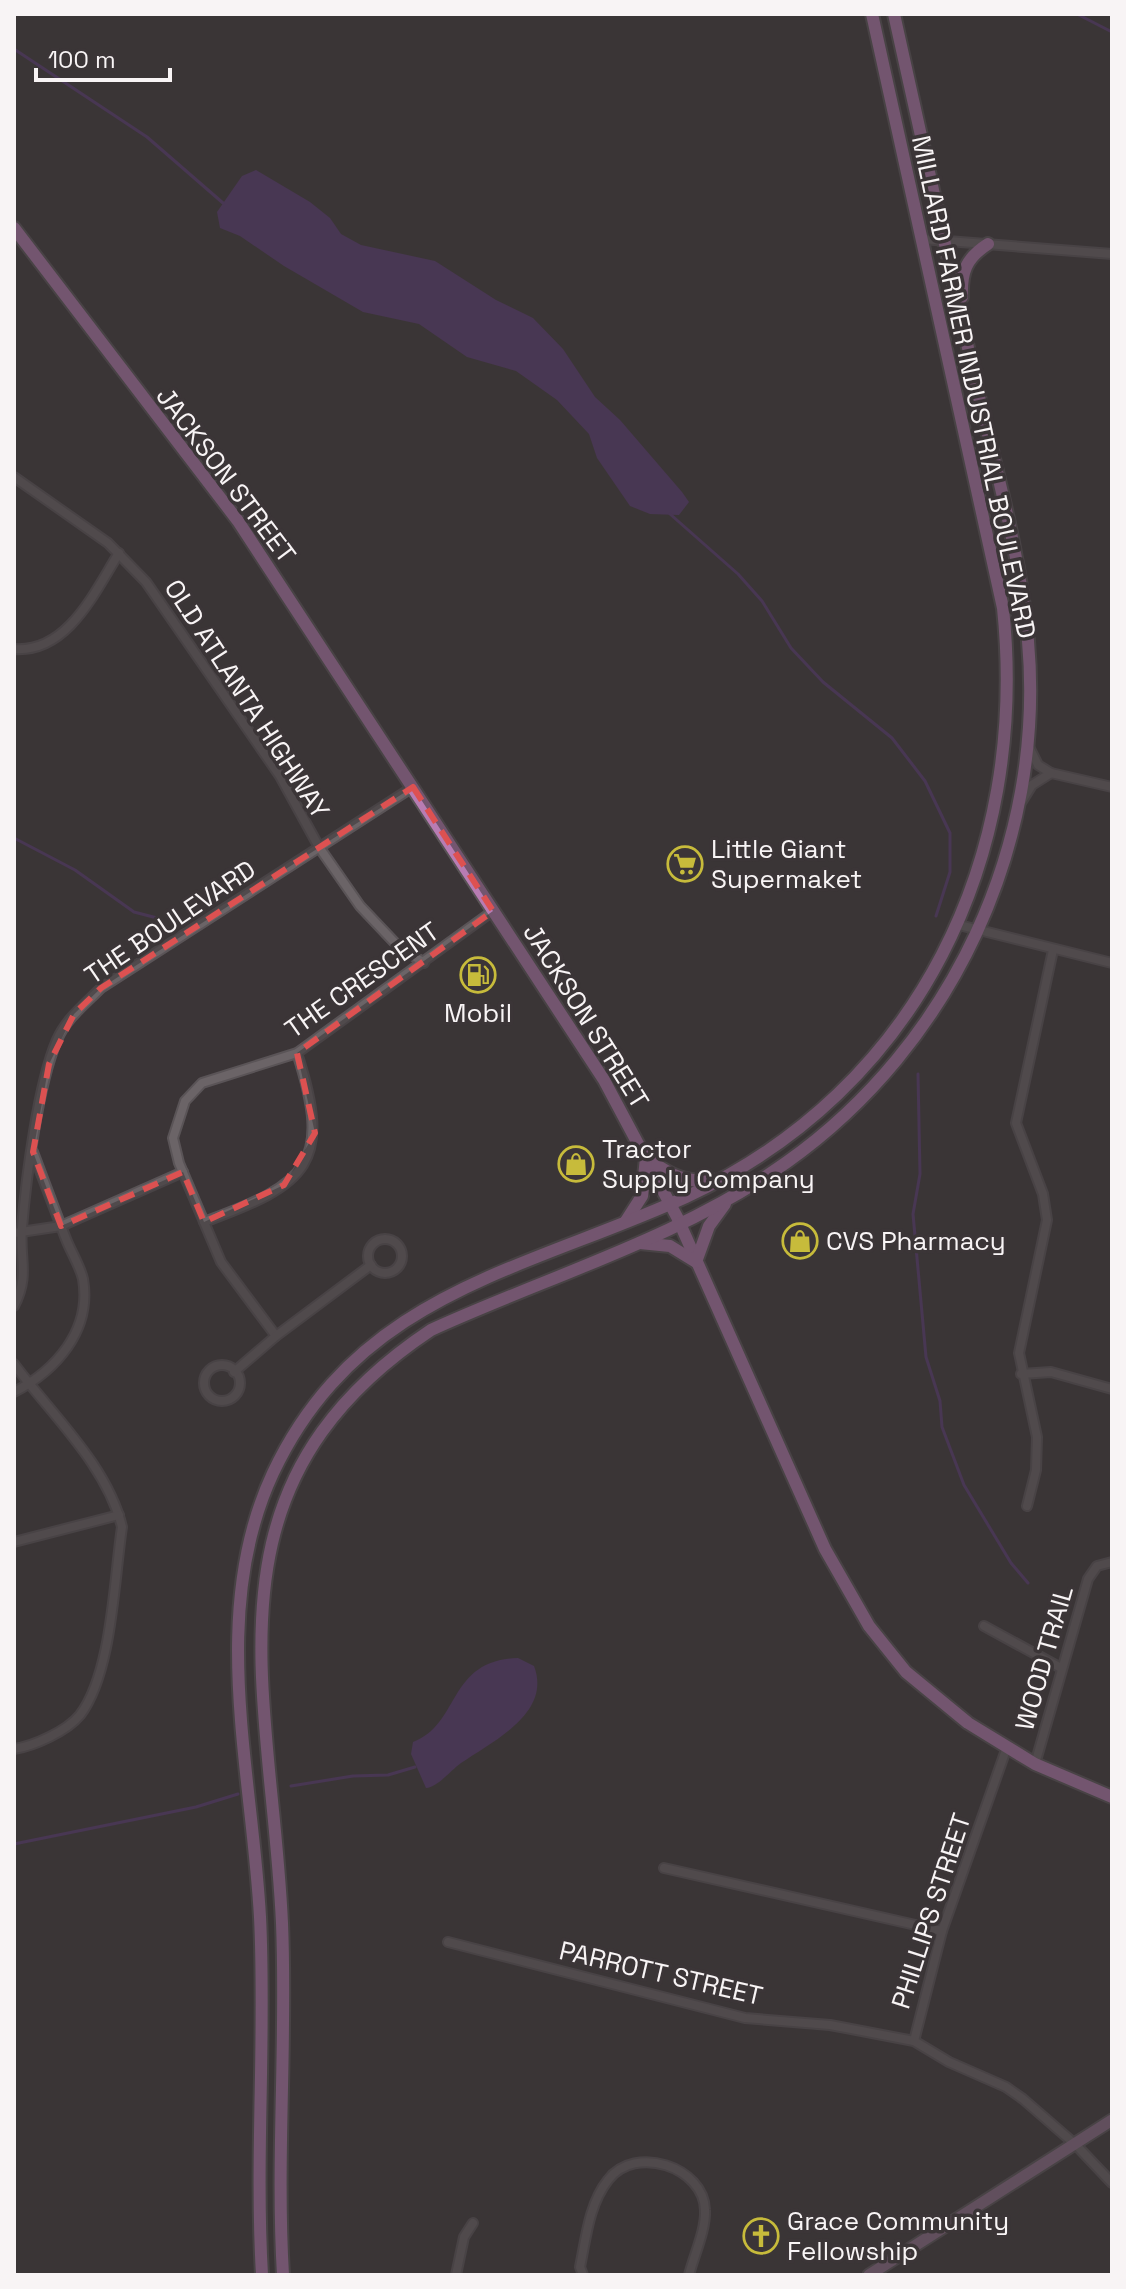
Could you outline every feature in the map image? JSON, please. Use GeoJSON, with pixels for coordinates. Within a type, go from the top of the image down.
{"type":"FeatureCollection","features":[{"type":"Feature","properties":{"kind":"main road","name":"MILLARD FARMER INDUSTRIAL BOULEVARD"},"geometry":{"type":"LineString","coordinates":[[262,2275],[258,2193],[260,1920],[237,1644],[241,1577],[256,1516],[279,1462],[309,1412],[346,1368],[416,1311],[479,1281],[670,1203],[719,1179],[803,1123],[872,1057],[913,1001],[959,925],[985,854],[997,805],[1007,736],[1008,659],[1003,608],[872,14]]}},
{"type":"Feature","properties":{"kind":"main road","name":"MILLARD FARMER INDUSTRIAL BOULEVARD"},"geometry":{"type":"LineString","coordinates":[[283,2275],[279,2164],[282,1922],[259,1631],[264,1578],[276,1525],[314,1444],[345,1402],[390,1358],[431,1330],[680,1223],[729,1199],[809,1145],[884,1076],[934,1010],[977,932],[1001,871],[1017,808],[1027,745],[1030,693],[1025,615],[894,14]]}},
{"type":"Feature","properties":{"kind":"main road","name":"JACKSON STREET"},"geometry":{"type":"LineString","coordinates":[[14,228],[238,521],[604,1080],[680,1223],[825,1549],[867,1624],[917,1682],[1007,1747],[1035,1764],[1112,1797]]}},
{"type":"Feature","properties":{"kind":"main road"},"geometry":{"type":"LineString","coordinates":[[963,329],[963,272],[967,262],[988,244]]}},
{"type":"Feature","properties":{"kind":"main road"},"geometry":{"type":"LineString","coordinates":[[626,1221],[642,1196],[646,1158],[674,1178],[695,1182],[719,1179]]}},
{"type":"Feature","properties":{"kind":"main road"},"geometry":{"type":"LineString","coordinates":[[633,1243],[670,1246],[696,1262],[709,1226],[729,1199]]}},
{"type":"Feature","properties":{"kind":"main road"},"geometry":{"type":"LineString","coordinates":[[869,2275],[880,2271],[1112,2120]]}},
{"type":"Feature","properties":{"kind":"street"},"geometry":{"type":"LineString","coordinates":[[922,239],[1112,254]]}},
{"type":"Feature","properties":{"kind":"street","name":"OLD ATLANTA HIGHWAY"},"geometry":{"type":"LineString","coordinates":[[14,477],[119,553],[146,582],[280,776],[319,847],[360,906],[396,944],[424,963]]}},
{"type":"Feature","properties":{"kind":"street"},"geometry":{"type":"LineString","coordinates":[[14,649],[39,645],[62,634],[80,616],[119,553]]}},
{"type":"Feature","properties":{"kind":"street"},"geometry":{"type":"LineString","coordinates":[[1027,745],[1038,765],[1051,773],[1112,787]]}},
{"type":"Feature","properties":{"kind":"street"},"geometry":{"type":"LineString","coordinates":[[1017,808],[1032,785],[1051,773]]}},
{"type":"Feature","properties":{"kind":"street","name":"THE BOULEVARD"},"geometry":{"type":"LineString","coordinates":[[14,1306],[26,1270],[18,1233],[49,1064],[58,1038],[74,1014],[101,988],[413,787]]}},
{"type":"Feature","properties":{"kind":"street","name":"THE CRESCENT"},"geometry":{"type":"LineString","coordinates":[[276,1336],[221,1262],[183,1172],[173,1138],[185,1101],[202,1083],[297,1053],[493,911]]}},
{"type":"Feature","properties":{"kind":"street"},"geometry":{"type":"LineString","coordinates":[[959,925],[977,932],[1112,963]]}},
{"type":"Feature","properties":{"kind":"street"},"geometry":{"type":"LineString","coordinates":[[1027,1506],[1036,1470],[1037,1437],[1021,1374],[1019,1353],[1047,1220],[1043,1194],[1016,1123],[1053,950]]}},
{"type":"Feature","properties":{"kind":"street"},"geometry":{"type":"LineString","coordinates":[[204,1222],[264,1199],[284,1185],[309,1153],[315,1133],[315,1115],[297,1053]]}},
{"type":"Feature","properties":{"kind":"street"},"geometry":{"type":"LineString","coordinates":[[14,1392],[44,1377],[66,1351],[78,1329],[83,1280],[33,1152]]}},
{"type":"Feature","properties":{"kind":"street"},"geometry":{"type":"LineString","coordinates":[[18,1233],[61,1226],[183,1172]]}},
{"type":"Feature","properties":{"kind":"street"},"geometry":{"type":"LineString","coordinates":[[377,1241],[394,1241],[401,1249],[402,1261],[396,1270],[385,1273],[371,1265],[370,1249],[377,1241]]}},
{"type":"Feature","properties":{"kind":"street"},"geometry":{"type":"LineString","coordinates":[[234,1372],[276,1336],[371,1265]]}},
{"type":"Feature","properties":{"kind":"street"},"geometry":{"type":"LineString","coordinates":[[14,1364],[95,1469],[122,1527],[109,1616],[90,1700],[77,1718],[28,1747],[14,1749]]}},
{"type":"Feature","properties":{"kind":"street"},"geometry":{"type":"LineString","coordinates":[[223,1365],[234,1372],[241,1385],[230,1402],[218,1400],[205,1389],[203,1377],[210,1368],[223,1365]]}},
{"type":"Feature","properties":{"kind":"street"},"geometry":{"type":"LineString","coordinates":[[1021,1374],[1051,1372],[1112,1389]]}},
{"type":"Feature","properties":{"kind":"street"},"geometry":{"type":"LineString","coordinates":[[14,1542],[119,1515]]}},
{"type":"Feature","properties":{"kind":"street","name":"WOOD TRAIL"},"geometry":{"type":"LineString","coordinates":[[1035,1764],[1077,1609],[1097,1566],[1112,1562]]}},
{"type":"Feature","properties":{"kind":"street"},"geometry":{"type":"LineString","coordinates":[[984,1626],[1061,1668]]}},
{"type":"Feature","properties":{"kind":"street","name":"PHILLIPS STREET"},"geometry":{"type":"LineString","coordinates":[[1007,1747],[942,1931],[914,2041],[949,2062],[1006,2087],[1076,2145],[1112,2183]]}},
{"type":"Feature","properties":{"kind":"street"},"geometry":{"type":"LineString","coordinates":[[664,1868],[942,1931]]}},
{"type":"Feature","properties":{"kind":"street","name":"PARROTT STREET"},"geometry":{"type":"LineString","coordinates":[[448,1942],[745,2018],[830,2025],[914,2041]]}},
{"type":"Feature","properties":{"kind":"street"},"geometry":{"type":"LineString","coordinates":[[583,2275],[580,2267],[594,2204],[608,2180],[626,2163],[643,2161],[681,2170],[704,2199],[705,2212],[689,2275]]}},
{"type":"Feature","properties":{"kind":"street"},"geometry":{"type":"LineString","coordinates":[[456,2275],[464,2237],[473,2223]]}},
{"type":"Feature","properties":{"kind":"highlighted area"},"geometry":{"type":"Polygon","coordinates":[[[413,787],[493,911],[297,1053],[315,1133],[284,1185],[204,1222],[183,1172],[61,1226],[33,1152],[49,1064],[74,1014],[101,988],[413,787]]]}},
{"type":"Feature","properties":{"kind":"shaded area"},"geometry":{"type":"Polygon","coordinates":[[[256,170],[310,202],[330,218],[341,234],[361,245],[435,261],[496,300],[533,318],[563,349],[595,397],[620,420],[682,492],[689,502],[679,515],[650,514],[630,506],[597,458],[589,434],[557,400],[516,371],[467,357],[419,324],[363,312],[240,236],[220,228],[217,212],[242,176],[256,170]]]}},
{"type":"Feature","properties":{"kind":"shaded area"},"geometry":{"type":"Polygon","coordinates":[[[518,1658],[534,1666],[537,1683],[535,1698],[527,1712],[503,1735],[435,1785],[426,1788],[411,1754],[413,1742],[440,1722],[466,1681],[478,1669],[495,1661],[518,1658]]]}},
{"type":"Feature","properties":{"kind":"waterway"},"geometry":{"type":"LineString","coordinates":[[1077,14],[1112,32]]}},
{"type":"Feature","properties":{"kind":"waterway"},"geometry":{"type":"LineString","coordinates":[[14,49],[147,137],[223,203]]}},
{"type":"Feature","properties":{"kind":"waterway"},"geometry":{"type":"LineString","coordinates":[[670,514],[738,574],[762,601],[791,648],[823,682],[892,738],[925,781],[950,833],[950,872],[936,916]]}},
{"type":"Feature","properties":{"kind":"waterway"},"geometry":{"type":"LineString","coordinates":[[14,838],[75,870],[134,912],[161,919]]}},
{"type":"Feature","properties":{"kind":"waterway"},"geometry":{"type":"LineString","coordinates":[[918,1074],[920,1174],[913,1214],[926,1357],[940,1401],[942,1427],[964,1485],[1011,1563],[1028,1583]]}},
{"type":"Feature","properties":{"kind":"waterway"},"geometry":{"type":"LineString","coordinates":[[291,1786],[353,1776],[388,1775],[415,1767]]}},
{"type":"Feature","properties":{"kind":"waterway"},"geometry":{"type":"LineString","coordinates":[[14,1844],[196,1807],[238,1794]]}},
{"type":"Feature","properties":{"kind":"place","name":"Little Giant Supermaket"},"geometry":{"type":"Point","coordinates":[685,864]}},
{"type":"Feature","properties":{"kind":"place","name":"Mobil"},"geometry":{"type":"Point","coordinates":[478,975]}},
{"type":"Feature","properties":{"kind":"place","name":"Tractor Supply Company"},"geometry":{"type":"Point","coordinates":[576,1164]}},
{"type":"Feature","properties":{"kind":"place","name":"CVS Pharmacy"},"geometry":{"type":"Point","coordinates":[800,1241]}},
{"type":"Feature","properties":{"kind":"place","name":"Grace Community Fellowship"},"geometry":{"type":"Point","coordinates":[761,2236]}}]}
